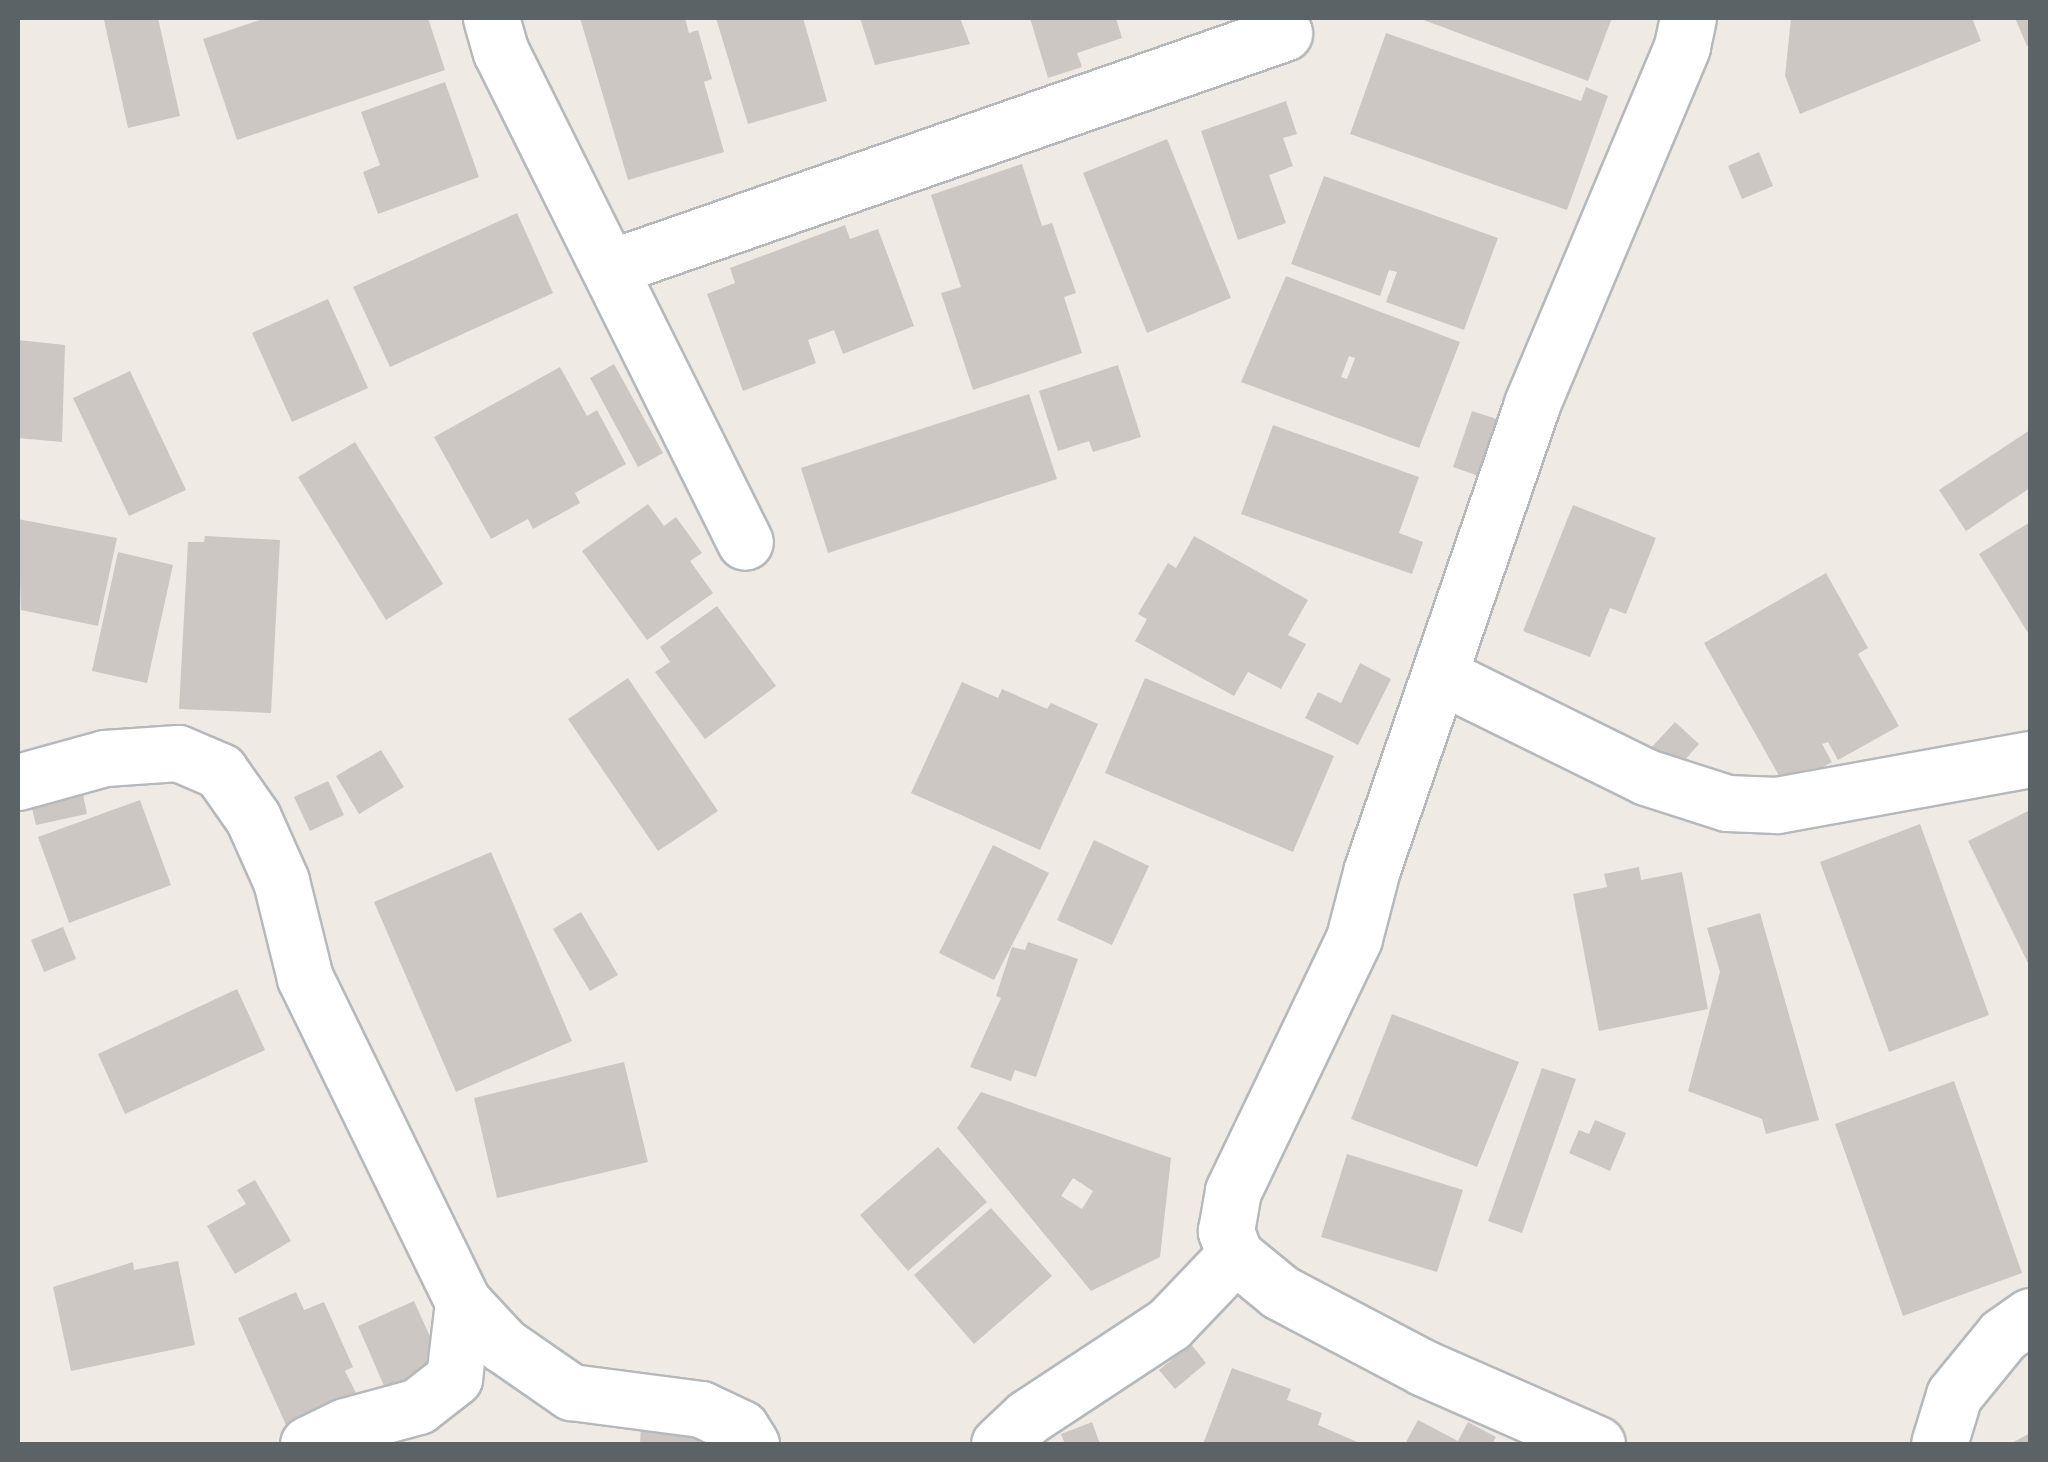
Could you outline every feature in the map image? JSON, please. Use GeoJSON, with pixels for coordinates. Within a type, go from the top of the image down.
{"type":"FeatureCollection","features":[{"type":"Feature","properties":{"kind":"street"},"geometry":{"type":"LineString","coordinates":[[491,18],[501,52],[745,542]]}},
{"type":"Feature","properties":{"kind":"street"},"geometry":{"type":"LineString","coordinates":[[1598,1444],[1280,1292],[1235,1255],[1226,1231],[1233,1191],[1354,938],[1372,869],[1531,406],[1682,46],[1688,18]]}},
{"type":"Feature","properties":{"kind":"street"},"geometry":{"type":"LineString","coordinates":[[609,268],[1284,34]]}},
{"type":"Feature","properties":{"kind":"street"},"geometry":{"type":"LineString","coordinates":[[1440,676],[1646,777],[1727,803],[1777,806],[2030,760]]}},
{"type":"Feature","properties":{"kind":"street"},"geometry":{"type":"LineString","coordinates":[[18,782],[106,758],[178,753],[220,772],[253,818],[281,881],[305,978],[463,1302],[503,1344],[571,1392],[701,1409],[741,1428],[751,1444]]}},
{"type":"Feature","properties":{"kind":"street"},"geometry":{"type":"LineString","coordinates":[[999,1444],[1028,1417],[1169,1324],[1235,1255]]}},
{"type":"Feature","properties":{"kind":"street"},"geometry":{"type":"LineString","coordinates":[[308,1444],[345,1426],[418,1406],[454,1378],[463,1302]]}},
{"type":"Feature","properties":{"kind":"street"},"geometry":{"type":"LineString","coordinates":[[1938,1444],[1954,1395],[2002,1335],[2030,1316]]}},
{"type":"Feature","properties":{"kind":"building"},"geometry":{"type":"Polygon","coordinates":[[[158,18],[180,116],[128,128],[104,20],[158,18]]]}},
{"type":"Feature","properties":{"kind":"building"},"geometry":{"type":"Polygon","coordinates":[[[266,18],[428,18],[445,70],[237,140],[203,39],[266,18]]]}},
{"type":"Feature","properties":{"kind":"building"},"geometry":{"type":"Polygon","coordinates":[[[580,18],[685,18],[689,33],[698,30],[712,79],[704,82],[724,152],[628,180],[580,18]]]}},
{"type":"Feature","properties":{"kind":"building"},"geometry":{"type":"Polygon","coordinates":[[[716,18],[803,18],[827,101],[748,124],[716,18]]]}},
{"type":"Feature","properties":{"kind":"building"},"geometry":{"type":"Polygon","coordinates":[[[860,18],[960,18],[970,44],[875,65],[860,18]]]}},
{"type":"Feature","properties":{"kind":"building"},"geometry":{"type":"Polygon","coordinates":[[[1030,18],[1116,18],[1122,38],[1077,53],[1082,67],[1048,78],[1030,18]]]}},
{"type":"Feature","properties":{"kind":"building"},"geometry":{"type":"Polygon","coordinates":[[[1418,18],[1612,18],[1588,81],[1418,18]]]}},
{"type":"Feature","properties":{"kind":"building"},"geometry":{"type":"Polygon","coordinates":[[[1791,18],[1972,18],[1981,41],[1800,114],[1785,76],[1791,18]]]}},
{"type":"Feature","properties":{"kind":"building"},"geometry":{"type":"Polygon","coordinates":[[[2015,18],[2030,18],[2030,45],[2027,46],[2015,18]]]}},
{"type":"Feature","properties":{"kind":"building"},"geometry":{"type":"Polygon","coordinates":[[[1386,33],[1581,101],[1586,87],[1608,96],[1567,210],[1350,134],[1386,33]]]}},
{"type":"Feature","properties":{"kind":"building"},"geometry":{"type":"Polygon","coordinates":[[[445,82],[479,177],[378,214],[363,172],[380,165],[361,112],[445,82]]]}},
{"type":"Feature","properties":{"kind":"building"},"geometry":{"type":"Polygon","coordinates":[[[1286,101],[1297,134],[1283,138],[1293,166],[1269,175],[1286,223],[1238,240],[1201,131],[1286,101]]]}},
{"type":"Feature","properties":{"kind":"building"},"geometry":{"type":"Polygon","coordinates":[[[1167,139],[1231,298],[1147,333],[1083,173],[1167,139]]]}},
{"type":"Feature","properties":{"kind":"building"},"geometry":{"type":"Polygon","coordinates":[[[1759,152],[1773,186],[1742,199],[1728,166],[1759,152]]]}},
{"type":"Feature","properties":{"kind":"building"},"geometry":{"type":"Polygon","coordinates":[[[1022,164],[1042,226],[1052,223],[1076,293],[1064,297],[1082,353],[973,390],[941,293],[961,287],[931,195],[1022,164]]]}},
{"type":"Feature","properties":{"kind":"building"},"geometry":{"type":"Polygon","coordinates":[[[1324,176],[1498,238],[1464,330],[1386,302],[1397,272],[1389,270],[1380,296],[1291,264],[1324,176]]]}},
{"type":"Feature","properties":{"kind":"building"},"geometry":{"type":"Polygon","coordinates":[[[517,213],[553,293],[390,367],[353,287],[517,213]]]}},
{"type":"Feature","properties":{"kind":"building"},"geometry":{"type":"Polygon","coordinates":[[[845,225],[850,239],[878,229],[914,326],[843,354],[834,330],[808,340],[816,363],[743,391],[707,294],[735,283],[730,268],[845,225]]]}},
{"type":"Feature","properties":{"kind":"building"},"geometry":{"type":"Polygon","coordinates":[[[1286,276],[1460,342],[1419,448],[1241,382],[1286,276]],[[1349,356],[1341,377],[1347,379],[1355,358],[1349,356]]]}},
{"type":"Feature","properties":{"kind":"building"},"geometry":{"type":"Polygon","coordinates":[[[328,299],[368,388],[292,422],[252,333],[328,299]]]}},
{"type":"Feature","properties":{"kind":"building"},"geometry":{"type":"Polygon","coordinates":[[[18,340],[65,345],[62,442],[18,438],[18,340]]]}},
{"type":"Feature","properties":{"kind":"building"},"geometry":{"type":"Polygon","coordinates":[[[614,364],[663,453],[638,467],[590,378],[614,364]]]}},
{"type":"Feature","properties":{"kind":"building"},"geometry":{"type":"Polygon","coordinates":[[[1118,365],[1141,437],[1093,452],[1089,441],[1058,451],[1039,391],[1118,365]]]}},
{"type":"Feature","properties":{"kind":"building"},"geometry":{"type":"Polygon","coordinates":[[[560,367],[587,416],[597,410],[626,464],[575,493],[580,503],[533,529],[528,519],[491,539],[434,437],[560,367]]]}},
{"type":"Feature","properties":{"kind":"building"},"geometry":{"type":"Polygon","coordinates":[[[130,371],[186,490],[129,516],[73,398],[130,371]]]}},
{"type":"Feature","properties":{"kind":"building"},"geometry":{"type":"Polygon","coordinates":[[[1029,394],[1057,479],[828,553],[801,468],[1029,394]]]}},
{"type":"Feature","properties":{"kind":"building"},"geometry":{"type":"Polygon","coordinates":[[[1472,411],[1500,420],[1481,477],[1453,467],[1472,411]]]}},
{"type":"Feature","properties":{"kind":"building"},"geometry":{"type":"Polygon","coordinates":[[[1273,425],[1419,477],[1399,533],[1423,542],[1412,574],[1241,514],[1273,425]]]}},
{"type":"Feature","properties":{"kind":"building"},"geometry":{"type":"Polygon","coordinates":[[[2030,430],[2030,488],[1966,531],[1939,490],[2030,430]]]}},
{"type":"Feature","properties":{"kind":"building"},"geometry":{"type":"Polygon","coordinates":[[[355,442],[443,584],[386,620],[298,477],[355,442]]]}},
{"type":"Feature","properties":{"kind":"building"},"geometry":{"type":"Polygon","coordinates":[[[648,504],[664,526],[676,517],[702,553],[690,561],[713,593],[647,640],[582,551],[648,504]]]}},
{"type":"Feature","properties":{"kind":"building"},"geometry":{"type":"Polygon","coordinates":[[[1573,505],[1656,538],[1626,614],[1610,608],[1590,657],[1523,631],[1573,505]]]}},
{"type":"Feature","properties":{"kind":"building"},"geometry":{"type":"Polygon","coordinates":[[[18,519],[117,538],[98,626],[21,610],[18,519]]]}},
{"type":"Feature","properties":{"kind":"building"},"geometry":{"type":"Polygon","coordinates":[[[2030,522],[2030,636],[1979,554],[2030,522]]]}},
{"type":"Feature","properties":{"kind":"building"},"geometry":{"type":"Polygon","coordinates":[[[205,536],[280,540],[271,713],[179,709],[188,542],[204,542],[205,536]]]}},
{"type":"Feature","properties":{"kind":"building"},"geometry":{"type":"Polygon","coordinates":[[[1194,536],[1308,600],[1288,635],[1306,644],[1281,689],[1248,672],[1234,696],[1135,641],[1147,619],[1138,614],[1168,563],[1176,568],[1194,536]]]}},
{"type":"Feature","properties":{"kind":"building"},"geometry":{"type":"Polygon","coordinates":[[[118,552],[173,565],[147,683],[92,671],[118,552]]]}},
{"type":"Feature","properties":{"kind":"building"},"geometry":{"type":"Polygon","coordinates":[[[1826,573],[1868,648],[1858,654],[1899,726],[1838,760],[1828,742],[1822,744],[1832,762],[1786,788],[1704,643],[1826,573]]]}},
{"type":"Feature","properties":{"kind":"building"},"geometry":{"type":"Polygon","coordinates":[[[717,606],[776,686],[705,739],[655,672],[670,662],[660,647],[717,606]]]}},
{"type":"Feature","properties":{"kind":"building"},"geometry":{"type":"Polygon","coordinates":[[[1360,663],[1391,679],[1358,745],[1305,718],[1318,692],[1341,703],[1360,663]]]}},
{"type":"Feature","properties":{"kind":"building"},"geometry":{"type":"Polygon","coordinates":[[[628,678],[718,811],[658,851],[568,719],[628,678]]]}},
{"type":"Feature","properties":{"kind":"building"},"geometry":{"type":"Polygon","coordinates":[[[1145,678],[1334,756],[1293,852],[1105,773],[1145,678]]]}},
{"type":"Feature","properties":{"kind":"building"},"geometry":{"type":"Polygon","coordinates":[[[962,682],[998,698],[1002,689],[1047,709],[1051,703],[1098,724],[1040,850],[911,793],[962,682]]]}},
{"type":"Feature","properties":{"kind":"building"},"geometry":{"type":"Polygon","coordinates":[[[1675,722],[1699,744],[1674,772],[1650,749],[1675,722]]]}},
{"type":"Feature","properties":{"kind":"building"},"geometry":{"type":"Polygon","coordinates":[[[381,750],[404,787],[359,814],[336,776],[381,750]]]}},
{"type":"Feature","properties":{"kind":"building"},"geometry":{"type":"Polygon","coordinates":[[[80,779],[87,814],[36,825],[31,804],[80,779]]]}},
{"type":"Feature","properties":{"kind":"building"},"geometry":{"type":"Polygon","coordinates":[[[328,781],[344,815],[310,831],[294,797],[328,781]]]}},
{"type":"Feature","properties":{"kind":"building"},"geometry":{"type":"Polygon","coordinates":[[[140,800],[171,885],[69,923],[38,837],[140,800]]]}},
{"type":"Feature","properties":{"kind":"building"},"geometry":{"type":"Polygon","coordinates":[[[2030,810],[2030,967],[1968,841],[2030,810]]]}},
{"type":"Feature","properties":{"kind":"building"},"geometry":{"type":"Polygon","coordinates":[[[1920,824],[1989,1015],[1889,1052],[1820,862],[1920,824]]]}},
{"type":"Feature","properties":{"kind":"building"},"geometry":{"type":"Polygon","coordinates":[[[1094,840],[1149,866],[1112,945],[1057,920],[1094,840]]]}},
{"type":"Feature","properties":{"kind":"building"},"geometry":{"type":"Polygon","coordinates":[[[993,845],[1049,873],[994,980],[939,953],[993,845]]]}},
{"type":"Feature","properties":{"kind":"building"},"geometry":{"type":"Polygon","coordinates":[[[491,852],[572,1041],[456,1092],[374,902],[491,852]]]}},
{"type":"Feature","properties":{"kind":"building"},"geometry":{"type":"Polygon","coordinates":[[[1639,867],[1641,880],[1682,872],[1708,1009],[1599,1031],[1573,894],[1607,887],[1604,874],[1639,867]]]}},
{"type":"Feature","properties":{"kind":"building"},"geometry":{"type":"Polygon","coordinates":[[[581,912],[618,975],[590,991],[553,929],[581,912]]]}},
{"type":"Feature","properties":{"kind":"building"},"geometry":{"type":"Polygon","coordinates":[[[1760,913],[1819,1120],[1766,1134],[1762,1119],[1688,1091],[1720,972],[1707,928],[1760,913]]]}},
{"type":"Feature","properties":{"kind":"building"},"geometry":{"type":"Polygon","coordinates":[[[63,927],[76,959],[44,972],[31,940],[63,927]]]}},
{"type":"Feature","properties":{"kind":"building"},"geometry":{"type":"Polygon","coordinates":[[[1028,942],[1078,959],[1036,1077],[1015,1070],[1011,1081],[970,1067],[1001,998],[996,996],[1012,947],[1025,950],[1028,942]]]}},
{"type":"Feature","properties":{"kind":"building"},"geometry":{"type":"Polygon","coordinates":[[[237,989],[265,1050],[125,1114],[98,1054],[237,989]]]}},
{"type":"Feature","properties":{"kind":"building"},"geometry":{"type":"Polygon","coordinates":[[[1392,1014],[1519,1062],[1477,1167],[1351,1119],[1392,1014]]]}},
{"type":"Feature","properties":{"kind":"building"},"geometry":{"type":"Polygon","coordinates":[[[624,1062],[648,1162],[497,1198],[474,1098],[624,1062]]]}},
{"type":"Feature","properties":{"kind":"building"},"geometry":{"type":"Polygon","coordinates":[[[1542,1068],[1576,1079],[1522,1233],[1488,1221],[1542,1068]]]}},
{"type":"Feature","properties":{"kind":"building"},"geometry":{"type":"Polygon","coordinates":[[[1954,1081],[2022,1273],[1903,1316],[1835,1124],[1954,1081]]]}},
{"type":"Feature","properties":{"kind":"building"},"geometry":{"type":"Polygon","coordinates":[[[981,1092],[1171,1158],[1160,1257],[1091,1291],[957,1128],[981,1092]],[[1073,1178],[1061,1196],[1082,1209],[1093,1191],[1073,1178]]]}},
{"type":"Feature","properties":{"kind":"building"},"geometry":{"type":"Polygon","coordinates":[[[1595,1120],[1626,1133],[1610,1171],[1569,1153],[1579,1130],[1589,1134],[1595,1120]]]}},
{"type":"Feature","properties":{"kind":"building"},"geometry":{"type":"Polygon","coordinates":[[[938,1147],[987,1202],[908,1271],[860,1215],[938,1147]]]}},
{"type":"Feature","properties":{"kind":"building"},"geometry":{"type":"Polygon","coordinates":[[[1347,1154],[1463,1190],[1437,1272],[1321,1237],[1347,1154]]]}},
{"type":"Feature","properties":{"kind":"building"},"geometry":{"type":"Polygon","coordinates":[[[255,1180],[291,1241],[235,1274],[207,1226],[246,1204],[237,1190],[255,1180]]]}},
{"type":"Feature","properties":{"kind":"building"},"geometry":{"type":"Polygon","coordinates":[[[991,1208],[1052,1276],[974,1344],[914,1275],[991,1208]]]}},
{"type":"Feature","properties":{"kind":"building"},"geometry":{"type":"Polygon","coordinates":[[[178,1261],[195,1345],[71,1371],[53,1287],[133,1262],[134,1270],[178,1261]]]}},
{"type":"Feature","properties":{"kind":"building"},"geometry":{"type":"Polygon","coordinates":[[[296,1292],[304,1310],[324,1302],[353,1367],[345,1371],[356,1393],[286,1425],[238,1318],[296,1292]]]}},
{"type":"Feature","properties":{"kind":"building"},"geometry":{"type":"Polygon","coordinates":[[[414,1301],[445,1370],[388,1395],[358,1326],[414,1301]]]}},
{"type":"Feature","properties":{"kind":"building"},"geometry":{"type":"Polygon","coordinates":[[[1191,1344],[1206,1363],[1175,1389],[1159,1370],[1191,1344]]]}},
{"type":"Feature","properties":{"kind":"building"},"geometry":{"type":"Polygon","coordinates":[[[1232,1368],[1291,1389],[1287,1400],[1322,1413],[1318,1425],[1362,1444],[1203,1444],[1232,1368]]]}},
{"type":"Feature","properties":{"kind":"building"},"geometry":{"type":"Polygon","coordinates":[[[1418,1420],[1458,1441],[1468,1422],[1496,1437],[1492,1444],[1405,1444],[1418,1420]]]}},
{"type":"Feature","properties":{"kind":"building"},"geometry":{"type":"Polygon","coordinates":[[[1092,1422],[1100,1444],[1065,1444],[1061,1434],[1092,1422]]]}},
{"type":"Feature","properties":{"kind":"building"},"geometry":{"type":"Polygon","coordinates":[[[641,1427],[716,1433],[715,1444],[640,1444],[641,1427]]]}},
{"type":"Feature","properties":{"kind":"building"},"geometry":{"type":"Polygon","coordinates":[[[2030,1433],[2030,1444],[2010,1444],[2030,1433]]]}}]}
